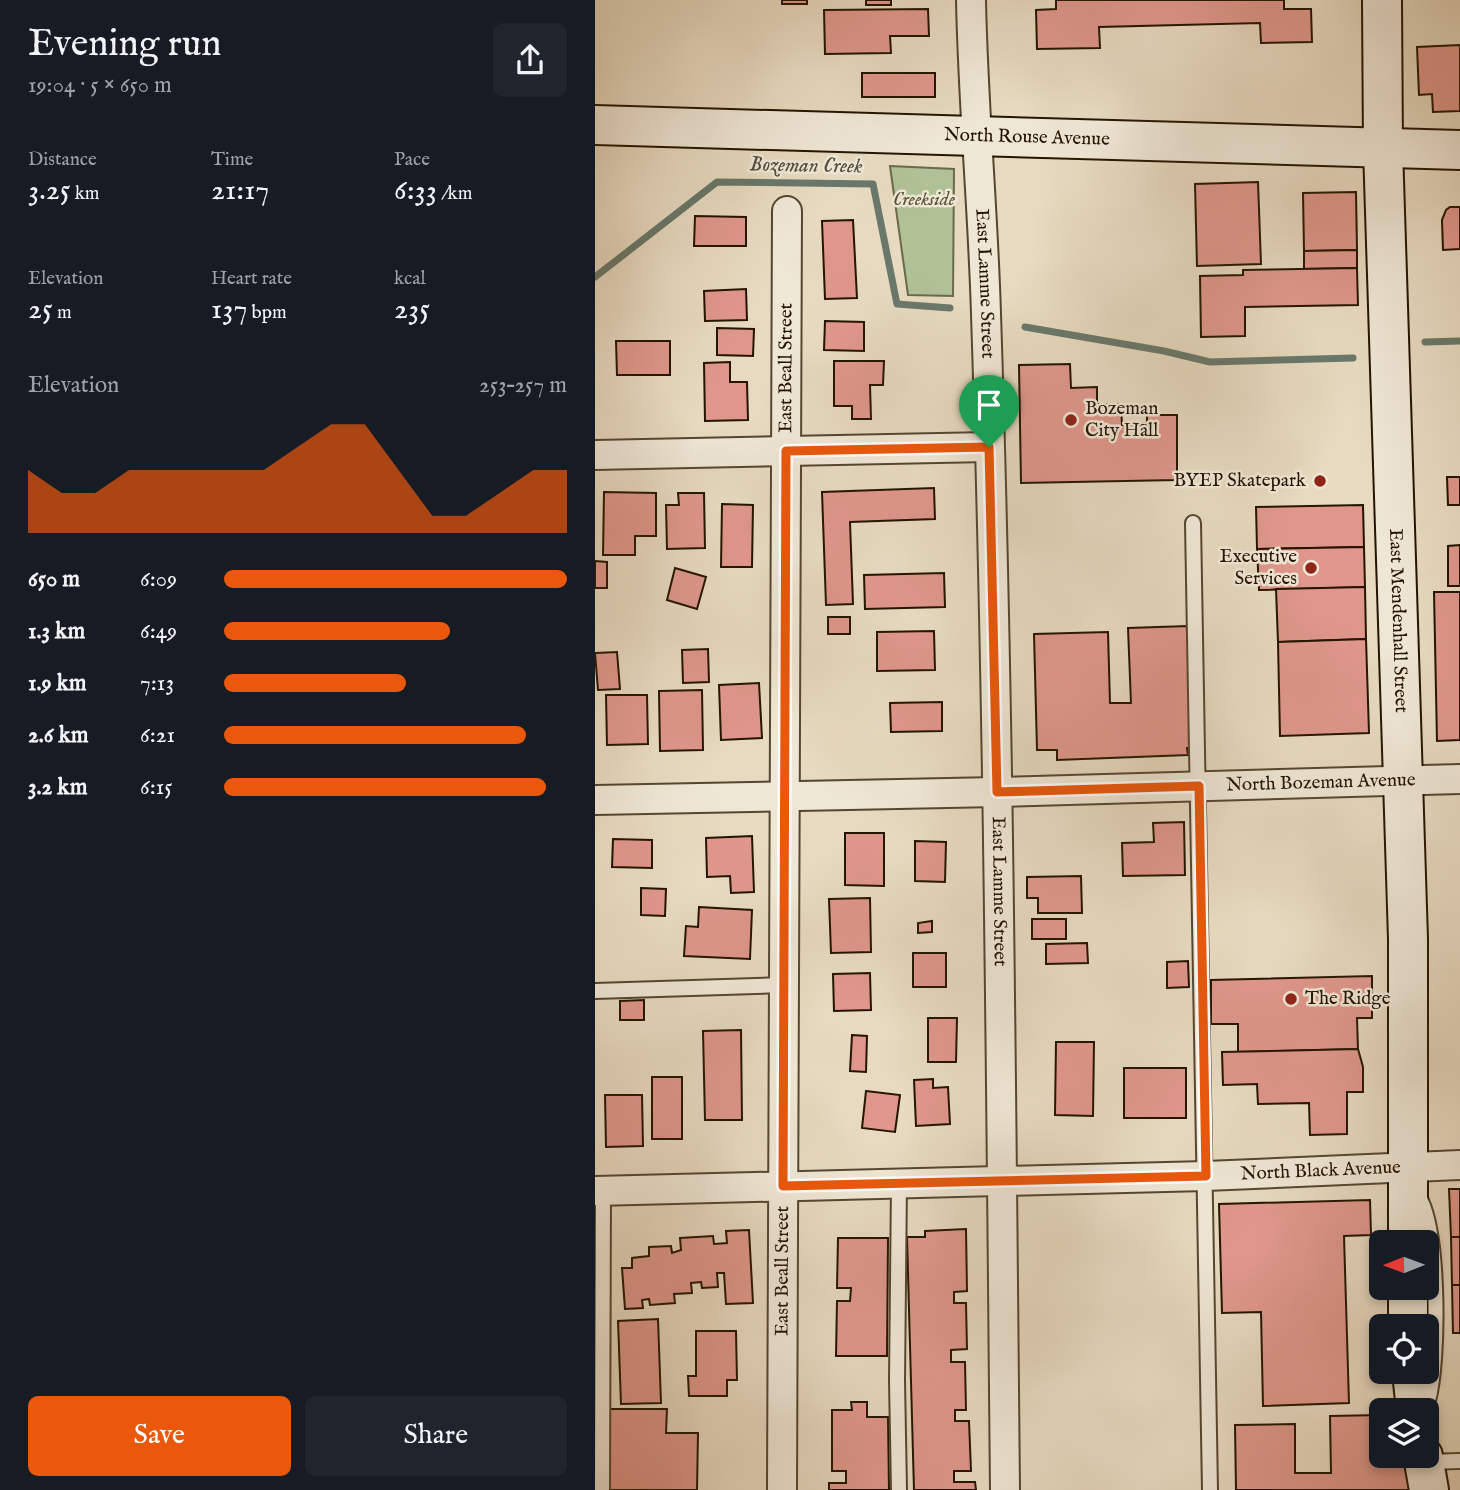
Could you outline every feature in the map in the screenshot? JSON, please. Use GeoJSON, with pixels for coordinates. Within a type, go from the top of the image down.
{"type":"FeatureCollection","features":[{"type":"Feature","properties":{"kind":"street","name":"East Lamme Street"},"geometry":{"type":"LineString","coordinates":[[971,0],[986,299],[997,792],[1005,1490]]}},
{"type":"Feature","properties":{"kind":"street","name":"East Mendenhall Street"},"geometry":{"type":"LineString","coordinates":[[1381,0],[1383,148],[1404,780],[1408,963],[1408,1230]]}},
{"type":"Feature","properties":{"kind":"street","name":"North Rouse Avenue"},"geometry":{"type":"LineString","coordinates":[[595,125],[1460,150]]}},
{"type":"Feature","properties":{"kind":"street","name":"East Beall Street"},"geometry":{"type":"LineString","coordinates":[[782,1490],[787,211]]}},
{"type":"Feature","properties":{"kind":"street"},"geometry":{"type":"LineString","coordinates":[[595,455],[989,447]]}},
{"type":"Feature","properties":{"kind":"street","name":"North Bozeman Avenue"},"geometry":{"type":"LineString","coordinates":[[595,800],[1460,779]]}},
{"type":"Feature","properties":{"kind":"street","name":"North Black Avenue"},"geometry":{"type":"LineString","coordinates":[[599,1191],[1206,1176],[1408,1183],[1460,1165]]}},
{"type":"Feature","properties":{"kind":"lane"},"geometry":{"type":"LineString","coordinates":[[1193,523],[1210,1490]]}},
{"type":"Feature","properties":{"kind":"lane"},"geometry":{"type":"LineString","coordinates":[[595,991],[784,985]]}},
{"type":"Feature","properties":{"kind":"lane"},"geometry":{"type":"LineString","coordinates":[[899,1183],[899,1490]]}},
{"type":"Feature","properties":{"kind":"lane"},"geometry":{"type":"LineString","coordinates":[[1408,1183],[1428,1215],[1433,1244],[1433,1382],[1428,1398]]}},
{"type":"Feature","properties":{"kind":"lane"},"geometry":{"type":"LineString","coordinates":[[599,1191],[602,1490]]}},
{"type":"Feature","properties":{"kind":"green space","name":"Creekside"},"geometry":{"type":"Polygon","coordinates":[[[890,166],[954,169],[953,296],[908,295],[890,166]]]}},
{"type":"Feature","properties":{"kind":"building"},"geometry":{"type":"Polygon","coordinates":[[[782,0],[807,0],[807,4],[782,4],[782,0]]]}},
{"type":"Feature","properties":{"kind":"building"},"geometry":{"type":"Polygon","coordinates":[[[866,0],[891,0],[891,5],[866,5],[866,0]]]}},
{"type":"Feature","properties":{"kind":"building"},"geometry":{"type":"Polygon","coordinates":[[[1056,0],[1284,0],[1284,9],[1311,9],[1312,42],[1261,43],[1260,23],[1099,27],[1100,48],[1037,49],[1036,10],[1056,9],[1056,0]]]}},
{"type":"Feature","properties":{"kind":"building"},"geometry":{"type":"Polygon","coordinates":[[[928,9],[929,36],[890,36],[891,53],[825,54],[824,10],[928,9]]]}},
{"type":"Feature","properties":{"kind":"building"},"geometry":{"type":"Polygon","coordinates":[[[1460,45],[1460,111],[1433,112],[1432,94],[1419,95],[1417,47],[1460,45]]]}},
{"type":"Feature","properties":{"kind":"building"},"geometry":{"type":"Polygon","coordinates":[[[862,73],[935,73],[935,97],[862,97],[862,73]]]}},
{"type":"Feature","properties":{"kind":"building"},"geometry":{"type":"Polygon","coordinates":[[[1258,182],[1261,264],[1197,266],[1195,184],[1258,182]]]}},
{"type":"Feature","properties":{"kind":"building"},"geometry":{"type":"Polygon","coordinates":[[[1356,192],[1357,250],[1304,251],[1303,193],[1356,192]]]}},
{"type":"Feature","properties":{"kind":"building"},"geometry":{"type":"Polygon","coordinates":[[[1450,207],[1460,207],[1460,249],[1443,250],[1442,220],[1450,207]]]}},
{"type":"Feature","properties":{"kind":"building"},"geometry":{"type":"Polygon","coordinates":[[[695,216],[746,217],[746,246],[694,246],[695,216]]]}},
{"type":"Feature","properties":{"kind":"building"},"geometry":{"type":"Polygon","coordinates":[[[853,220],[857,298],[825,299],[822,221],[853,220]]]}},
{"type":"Feature","properties":{"kind":"building"},"geometry":{"type":"Polygon","coordinates":[[[1357,250],[1357,268],[1304,269],[1304,251],[1357,250]]]}},
{"type":"Feature","properties":{"kind":"building"},"geometry":{"type":"Polygon","coordinates":[[[1357,268],[1358,305],[1245,307],[1245,336],[1201,337],[1200,276],[1243,275],[1243,270],[1357,268]]]}},
{"type":"Feature","properties":{"kind":"building"},"geometry":{"type":"Polygon","coordinates":[[[746,289],[747,320],[705,321],[704,291],[746,289]]]}},
{"type":"Feature","properties":{"kind":"building"},"geometry":{"type":"Polygon","coordinates":[[[825,321],[864,322],[864,351],[824,350],[825,321]]]}},
{"type":"Feature","properties":{"kind":"building"},"geometry":{"type":"Polygon","coordinates":[[[717,328],[754,329],[753,356],[717,355],[717,328]]]}},
{"type":"Feature","properties":{"kind":"building"},"geometry":{"type":"Polygon","coordinates":[[[616,341],[670,341],[670,375],[617,375],[616,341]]]}},
{"type":"Feature","properties":{"kind":"building"},"geometry":{"type":"Polygon","coordinates":[[[834,361],[884,361],[883,385],[870,385],[871,419],[852,419],[852,406],[834,406],[834,361]]]}},
{"type":"Feature","properties":{"kind":"building"},"geometry":{"type":"Polygon","coordinates":[[[730,362],[730,382],[747,382],[748,420],[705,421],[704,363],[730,362]]]}},
{"type":"Feature","properties":{"kind":"building","name":"Bozeman City Hall"},"geometry":{"type":"Polygon","coordinates":[[[1070,364],[1071,388],[1097,387],[1097,404],[1121,404],[1122,425],[1147,425],[1147,415],[1177,415],[1177,480],[1021,483],[1019,365],[1070,364]]]}},
{"type":"Feature","properties":{"kind":"building"},"geometry":{"type":"Polygon","coordinates":[[[1447,477],[1460,477],[1460,505],[1448,505],[1447,477]]]}},
{"type":"Feature","properties":{"kind":"building"},"geometry":{"type":"Polygon","coordinates":[[[934,488],[935,519],[850,522],[853,604],[826,605],[822,492],[934,488]]]}},
{"type":"Feature","properties":{"kind":"building"},"geometry":{"type":"Polygon","coordinates":[[[604,492],[656,493],[656,536],[635,536],[635,555],[603,555],[604,492]]]}},
{"type":"Feature","properties":{"kind":"building"},"geometry":{"type":"Polygon","coordinates":[[[678,493],[704,493],[705,548],[667,549],[666,505],[679,505],[678,493]]]}},
{"type":"Feature","properties":{"kind":"building"},"geometry":{"type":"Polygon","coordinates":[[[722,504],[753,505],[752,567],[721,567],[722,504]]]}},
{"type":"Feature","properties":{"kind":"building"},"geometry":{"type":"Polygon","coordinates":[[[1363,505],[1364,547],[1257,549],[1256,507],[1363,505]]]}},
{"type":"Feature","properties":{"kind":"building"},"geometry":{"type":"Polygon","coordinates":[[[1460,545],[1460,586],[1448,586],[1448,546],[1460,545]]]}},
{"type":"Feature","properties":{"kind":"building","name":"Executive Services"},"geometry":{"type":"Polygon","coordinates":[[[1364,547],[1365,587],[1259,590],[1257,549],[1364,547]]]}},
{"type":"Feature","properties":{"kind":"building"},"geometry":{"type":"Polygon","coordinates":[[[595,561],[607,562],[607,588],[595,588],[595,561]]]}},
{"type":"Feature","properties":{"kind":"building"},"geometry":{"type":"Polygon","coordinates":[[[675,568],[706,577],[697,609],[667,600],[675,568]]]}},
{"type":"Feature","properties":{"kind":"building"},"geometry":{"type":"Polygon","coordinates":[[[944,573],[945,607],[865,609],[864,575],[944,573]]]}},
{"type":"Feature","properties":{"kind":"building"},"geometry":{"type":"Polygon","coordinates":[[[1365,587],[1366,639],[1278,642],[1276,589],[1365,587]]]}},
{"type":"Feature","properties":{"kind":"building"},"geometry":{"type":"Polygon","coordinates":[[[1434,592],[1460,592],[1460,740],[1437,741],[1434,592]]]}},
{"type":"Feature","properties":{"kind":"building"},"geometry":{"type":"Polygon","coordinates":[[[828,617],[850,617],[850,634],[828,634],[828,617]]]}},
{"type":"Feature","properties":{"kind":"building"},"geometry":{"type":"Polygon","coordinates":[[[1188,626],[1193,748],[1187,748],[1188,755],[1057,760],[1057,750],[1037,750],[1034,634],[1108,632],[1110,703],[1131,703],[1128,628],[1188,626]]]}},
{"type":"Feature","properties":{"kind":"building"},"geometry":{"type":"Polygon","coordinates":[[[934,631],[935,670],[877,671],[877,632],[934,631]]]}},
{"type":"Feature","properties":{"kind":"building"},"geometry":{"type":"Polygon","coordinates":[[[1366,639],[1369,733],[1280,736],[1278,642],[1366,639]]]}},
{"type":"Feature","properties":{"kind":"building"},"geometry":{"type":"Polygon","coordinates":[[[708,649],[709,682],[683,683],[682,650],[708,649]]]}},
{"type":"Feature","properties":{"kind":"building"},"geometry":{"type":"Polygon","coordinates":[[[617,652],[620,689],[598,690],[595,653],[617,652]]]}},
{"type":"Feature","properties":{"kind":"building"},"geometry":{"type":"Polygon","coordinates":[[[759,683],[762,738],[721,740],[719,685],[759,683]]]}},
{"type":"Feature","properties":{"kind":"building"},"geometry":{"type":"Polygon","coordinates":[[[702,690],[703,750],[660,751],[659,691],[702,690]]]}},
{"type":"Feature","properties":{"kind":"building"},"geometry":{"type":"Polygon","coordinates":[[[606,695],[647,695],[648,744],[607,745],[606,695]]]}},
{"type":"Feature","properties":{"kind":"building"},"geometry":{"type":"Polygon","coordinates":[[[942,702],[942,731],[891,732],[890,703],[942,702]]]}},
{"type":"Feature","properties":{"kind":"building"},"geometry":{"type":"Polygon","coordinates":[[[1184,822],[1185,875],[1123,876],[1122,843],[1154,842],[1153,823],[1184,822]]]}},
{"type":"Feature","properties":{"kind":"building"},"geometry":{"type":"Polygon","coordinates":[[[845,833],[884,833],[884,886],[845,885],[845,833]]]}},
{"type":"Feature","properties":{"kind":"building"},"geometry":{"type":"Polygon","coordinates":[[[752,836],[754,892],[731,893],[730,876],[707,877],[706,838],[752,836]]]}},
{"type":"Feature","properties":{"kind":"building"},"geometry":{"type":"Polygon","coordinates":[[[613,839],[652,840],[652,868],[612,867],[613,839]]]}},
{"type":"Feature","properties":{"kind":"building"},"geometry":{"type":"Polygon","coordinates":[[[915,841],[946,842],[945,882],[915,881],[915,841]]]}},
{"type":"Feature","properties":{"kind":"building"},"geometry":{"type":"Polygon","coordinates":[[[1081,876],[1082,913],[1038,913],[1038,898],[1027,898],[1027,877],[1081,876]]]}},
{"type":"Feature","properties":{"kind":"building"},"geometry":{"type":"Polygon","coordinates":[[[641,888],[666,889],[665,916],[641,915],[641,888]]]}},
{"type":"Feature","properties":{"kind":"building"},"geometry":{"type":"Polygon","coordinates":[[[870,898],[871,952],[831,953],[829,899],[870,898]]]}},
{"type":"Feature","properties":{"kind":"building"},"geometry":{"type":"Polygon","coordinates":[[[699,907],[752,910],[750,959],[684,956],[686,926],[698,927],[699,907]]]}},
{"type":"Feature","properties":{"kind":"building"},"geometry":{"type":"Polygon","coordinates":[[[1032,919],[1066,919],[1066,939],[1032,939],[1032,919]]]}},
{"type":"Feature","properties":{"kind":"building"},"geometry":{"type":"Polygon","coordinates":[[[932,921],[932,932],[918,933],[918,923],[932,921]]]}},
{"type":"Feature","properties":{"kind":"building"},"geometry":{"type":"Polygon","coordinates":[[[1087,943],[1088,963],[1046,964],[1046,944],[1087,943]]]}},
{"type":"Feature","properties":{"kind":"building"},"geometry":{"type":"Polygon","coordinates":[[[913,953],[946,953],[946,987],[913,987],[913,953]]]}},
{"type":"Feature","properties":{"kind":"building"},"geometry":{"type":"Polygon","coordinates":[[[1188,961],[1189,987],[1167,988],[1167,962],[1188,961]]]}},
{"type":"Feature","properties":{"kind":"building"},"geometry":{"type":"Polygon","coordinates":[[[870,973],[871,1010],[834,1011],[833,974],[870,973]]]}},
{"type":"Feature","properties":{"kind":"building","name":"The Ridge"},"geometry":{"type":"Polygon","coordinates":[[[1372,976],[1372,1018],[1357,1018],[1358,1049],[1238,1052],[1238,1024],[1211,1024],[1211,980],[1372,976]]]}},
{"type":"Feature","properties":{"kind":"building"},"geometry":{"type":"Polygon","coordinates":[[[644,1000],[644,1020],[620,1020],[620,1001],[644,1000]]]}},
{"type":"Feature","properties":{"kind":"building"},"geometry":{"type":"Polygon","coordinates":[[[928,1018],[957,1018],[956,1062],[928,1062],[928,1018]]]}},
{"type":"Feature","properties":{"kind":"building"},"geometry":{"type":"Polygon","coordinates":[[[741,1030],[742,1120],[705,1120],[703,1031],[741,1030]]]}},
{"type":"Feature","properties":{"kind":"building"},"geometry":{"type":"Polygon","coordinates":[[[852,1035],[867,1036],[866,1072],[850,1071],[852,1035]]]}},
{"type":"Feature","properties":{"kind":"building"},"geometry":{"type":"Polygon","coordinates":[[[1056,1042],[1094,1042],[1093,1116],[1055,1115],[1056,1042]]]}},
{"type":"Feature","properties":{"kind":"building"},"geometry":{"type":"Polygon","coordinates":[[[1358,1049],[1363,1067],[1363,1092],[1347,1092],[1347,1134],[1310,1135],[1309,1103],[1258,1104],[1257,1084],[1223,1085],[1222,1052],[1358,1049]]]}},
{"type":"Feature","properties":{"kind":"building"},"geometry":{"type":"Polygon","coordinates":[[[1124,1068],[1186,1068],[1186,1118],[1124,1118],[1124,1068]]]}},
{"type":"Feature","properties":{"kind":"building"},"geometry":{"type":"Polygon","coordinates":[[[652,1077],[682,1077],[682,1139],[652,1139],[652,1077]]]}},
{"type":"Feature","properties":{"kind":"building"},"geometry":{"type":"Polygon","coordinates":[[[933,1079],[933,1088],[948,1087],[950,1124],[916,1126],[914,1080],[933,1079]]]}},
{"type":"Feature","properties":{"kind":"building"},"geometry":{"type":"Polygon","coordinates":[[[866,1091],[900,1095],[895,1132],[862,1128],[866,1091]]]}},
{"type":"Feature","properties":{"kind":"building"},"geometry":{"type":"Polygon","coordinates":[[[605,1095],[642,1095],[643,1146],[606,1147],[605,1095]]]}},
{"type":"Feature","properties":{"kind":"building"},"geometry":{"type":"Polygon","coordinates":[[[1449,1189],[1460,1189],[1460,1237],[1451,1237],[1449,1189]]]}},
{"type":"Feature","properties":{"kind":"building"},"geometry":{"type":"Polygon","coordinates":[[[1370,1200],[1369,1235],[1344,1236],[1349,1403],[1263,1406],[1261,1312],[1222,1313],[1219,1204],[1370,1200]]]}},
{"type":"Feature","properties":{"kind":"building"},"geometry":{"type":"Polygon","coordinates":[[[966,1229],[967,1291],[954,1292],[954,1303],[966,1303],[967,1349],[951,1350],[951,1362],[965,1362],[966,1410],[955,1410],[955,1421],[969,1421],[971,1471],[954,1471],[954,1482],[975,1482],[976,1490],[914,1490],[907,1237],[925,1237],[925,1231],[966,1229]]]}},
{"type":"Feature","properties":{"kind":"building"},"geometry":{"type":"Polygon","coordinates":[[[749,1230],[753,1303],[726,1304],[724,1273],[717,1273],[718,1287],[702,1288],[701,1282],[691,1283],[692,1293],[674,1294],[675,1303],[650,1305],[649,1299],[642,1300],[643,1308],[625,1309],[622,1268],[632,1268],[632,1258],[649,1256],[649,1247],[671,1246],[672,1253],[681,1250],[680,1238],[713,1236],[714,1244],[727,1243],[726,1231],[749,1230]]]}},
{"type":"Feature","properties":{"kind":"building"},"geometry":{"type":"Polygon","coordinates":[[[1451,1237],[1460,1237],[1460,1285],[1452,1285],[1451,1237]]]}},
{"type":"Feature","properties":{"kind":"building"},"geometry":{"type":"Polygon","coordinates":[[[838,1238],[888,1238],[887,1356],[836,1356],[837,1301],[850,1301],[851,1288],[837,1288],[838,1238]]]}},
{"type":"Feature","properties":{"kind":"building"},"geometry":{"type":"Polygon","coordinates":[[[1452,1285],[1460,1285],[1460,1333],[1453,1333],[1452,1285]]]}},
{"type":"Feature","properties":{"kind":"building"},"geometry":{"type":"Polygon","coordinates":[[[658,1319],[661,1403],[621,1404],[618,1321],[658,1319]]]}},
{"type":"Feature","properties":{"kind":"building"},"geometry":{"type":"Polygon","coordinates":[[[696,1331],[736,1331],[737,1380],[727,1380],[727,1396],[689,1396],[688,1376],[696,1376],[696,1331]]]}},
{"type":"Feature","properties":{"kind":"building"},"geometry":{"type":"Polygon","coordinates":[[[851,1402],[867,1402],[867,1417],[888,1417],[889,1490],[829,1490],[829,1483],[846,1483],[846,1471],[832,1471],[832,1410],[852,1410],[851,1402]]]}},
{"type":"Feature","properties":{"kind":"building"},"geometry":{"type":"Polygon","coordinates":[[[610,1409],[667,1409],[666,1433],[698,1433],[697,1490],[609,1490],[610,1409]]]}},
{"type":"Feature","properties":{"kind":"building"},"geometry":{"type":"Polygon","coordinates":[[[1369,1415],[1369,1468],[1408,1468],[1409,1490],[1236,1490],[1235,1425],[1295,1424],[1295,1473],[1331,1473],[1330,1416],[1369,1415]]]}},
{"type":"Feature","properties":{"kind":"waterway","name":"Bozeman Creek"},"geometry":{"type":"LineString","coordinates":[[595,277],[717,182],[873,184],[897,304],[950,308]]}},
{"type":"Feature","properties":{"kind":"waterway","name":"Bozeman Creek"},"geometry":{"type":"LineString","coordinates":[[1025,327],[1164,351],[1210,362],[1353,358]]}},
{"type":"Feature","properties":{"kind":"waterway","name":"Bozeman Creek"},"geometry":{"type":"LineString","coordinates":[[1425,342],[1460,341]]}},
{"type":"Feature","properties":{"kind":"place","name":"Bozeman City Hall"},"geometry":{"type":"Point","coordinates":[1071,420]}},
{"type":"Feature","properties":{"kind":"place","name":"BYEP Skatepark"},"geometry":{"type":"Point","coordinates":[1320,481]}},
{"type":"Feature","properties":{"kind":"place","name":"Executive Services"},"geometry":{"type":"Point","coordinates":[1311,568]}},
{"type":"Feature","properties":{"kind":"place","name":"The Ridge"},"geometry":{"type":"Point","coordinates":[1291,999]}},
{"type":"Feature","properties":{"kind":"route"},"geometry":{"type":"LineString","coordinates":[[989,447],[997,792],[1199,786],[1206,1176],[783,1186],[786,451],[989,447]]}}]}
